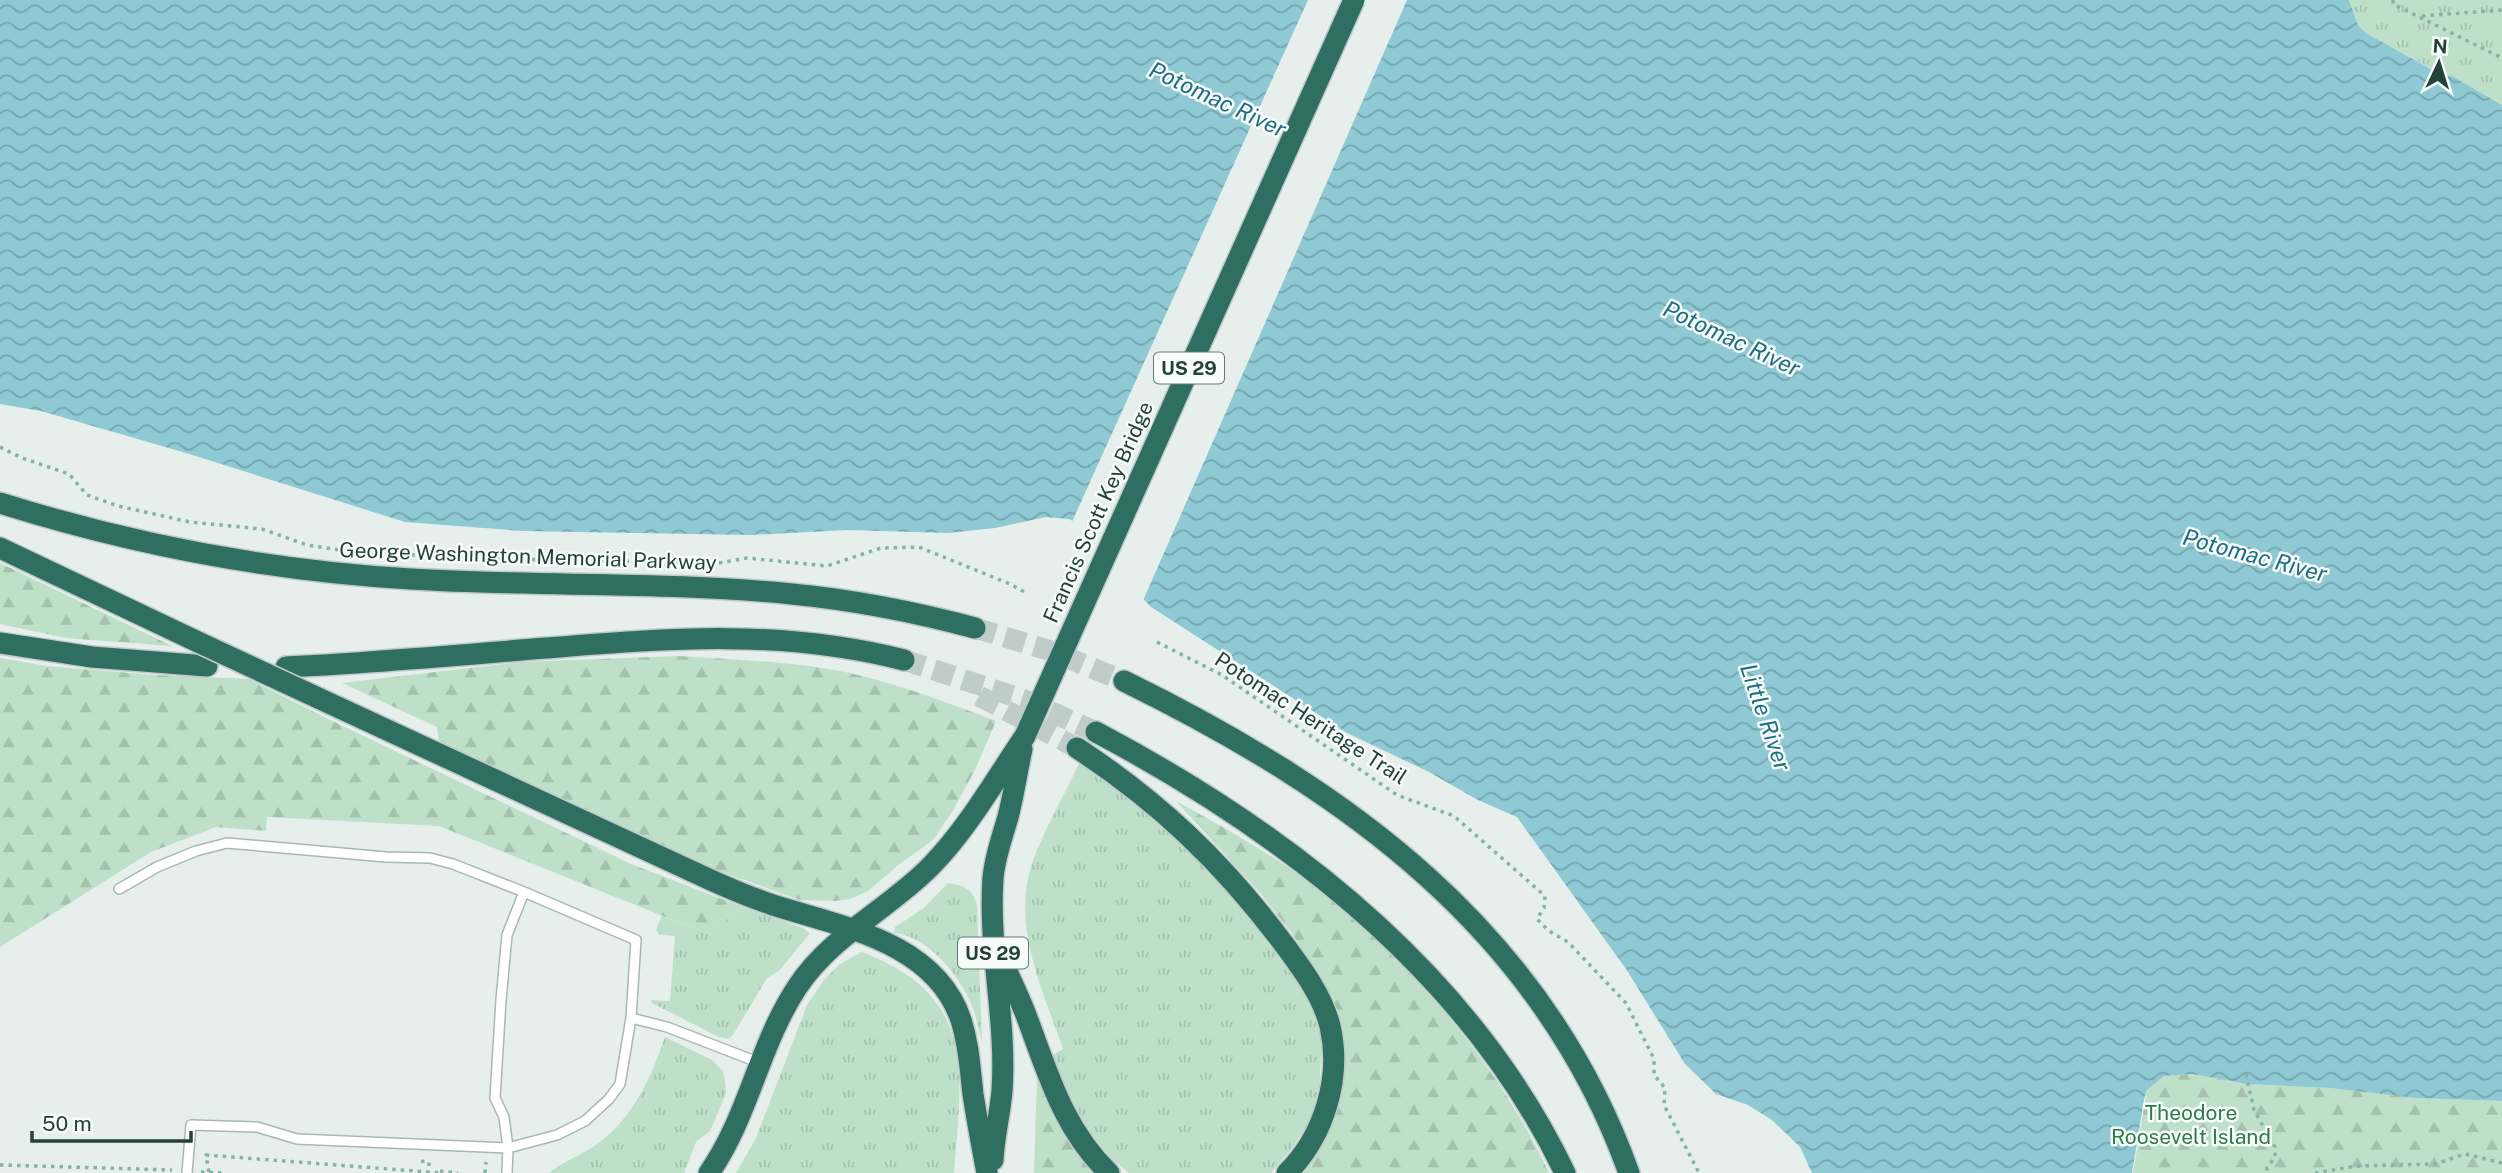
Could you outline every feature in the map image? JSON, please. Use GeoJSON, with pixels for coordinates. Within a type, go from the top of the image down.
{"type":"FeatureCollection","features":[{"type":"Feature","properties":{"kind":"highway","name":"Francis Scott Key Bridge"},"geometry":{"type":"LineString","coordinates":[[1025,736],[1354,0]]}},
{"type":"Feature","properties":{"kind":"highway","name":"George Washington Memorial Parkway"},"geometry":{"type":"LineString","coordinates":[[0,503],[118,537],[297,569],[452,581],[679,587],[791,594],[901,610],[975,628]]}},
{"type":"Feature","properties":{"kind":"highway"},"geometry":{"type":"LineString","coordinates":[[0,548],[713,881],[772,905],[854,930],[906,953],[925,967],[952,999],[961,1018],[989,1173]]}},
{"type":"Feature","properties":{"kind":"highway"},"geometry":{"type":"LineString","coordinates":[[286,667],[359,664],[661,640],[738,637],[837,645],[904,660]]}},
{"type":"Feature","properties":{"kind":"highway"},"geometry":{"type":"LineString","coordinates":[[0,643],[79,656],[206,666]]}},
{"type":"Feature","properties":{"kind":"highway"},"geometry":{"type":"LineString","coordinates":[[1124,681],[1233,737],[1300,779],[1393,846],[1450,898],[1510,964],[1569,1045],[1607,1118],[1629,1173]]}},
{"type":"Feature","properties":{"kind":"highway"},"geometry":{"type":"LineString","coordinates":[[1096,732],[1195,789],[1261,833],[1324,880],[1384,931],[1437,984],[1487,1044],[1530,1106],[1565,1173]]}},
{"type":"Feature","properties":{"kind":"highway","name":"US 29"},"geometry":{"type":"LineString","coordinates":[[709,1173],[741,1114],[760,1063],[798,986],[817,962],[932,865],[971,815],[1025,736]]}},
{"type":"Feature","properties":{"kind":"highway","name":"US 29"},"geometry":{"type":"LineString","coordinates":[[989,1173],[1002,1091],[992,937],[993,875],[997,847],[1007,818],[1025,736]]}},
{"type":"Feature","properties":{"kind":"highway"},"geometry":{"type":"LineString","coordinates":[[1077,748],[1145,796],[1209,854],[1269,925],[1300,967],[1319,999],[1332,1040],[1330,1091],[1315,1136],[1287,1173]]}},
{"type":"Feature","properties":{"kind":"highway"},"geometry":{"type":"LineString","coordinates":[[992,937],[1026,1014],[1037,1050],[1063,1112],[1085,1148],[1108,1173]]}},
{"type":"Feature","properties":{"kind":"lane"},"geometry":{"type":"LineString","coordinates":[[119,889],[157,867],[195,851],[227,843],[386,857],[430,858],[453,864],[524,892],[636,940],[631,1018],[620,1084],[608,1100],[585,1121],[557,1135],[508,1148],[297,1139],[257,1127],[191,1125],[187,1173]]}},
{"type":"Feature","properties":{"kind":"lane"},"geometry":{"type":"LineString","coordinates":[[506,1173],[508,1148],[504,1117],[495,1098],[501,1000],[507,934],[524,892]]}},
{"type":"Feature","properties":{"kind":"lane"},"geometry":{"type":"LineString","coordinates":[[631,1018],[667,1027],[760,1063]]}},
{"type":"Feature","properties":{"kind":"path"},"geometry":{"type":"LineString","coordinates":[[2393,0],[2393,4],[2502,58]]}},
{"type":"Feature","properties":{"kind":"path"},"geometry":{"type":"LineString","coordinates":[[2420,17],[2502,10]]}},
{"type":"Feature","properties":{"kind":"path"},"geometry":{"type":"LineString","coordinates":[[0,447],[22,458],[69,474],[88,495],[118,506],[190,522],[262,529],[307,545],[333,549],[491,559],[719,562],[747,558],[827,566],[881,548],[919,547],[1028,594]]}},
{"type":"Feature","properties":{"kind":"path","name":"Potomac Heritage Trail"},"geometry":{"type":"LineString","coordinates":[[1157,642],[1222,675],[1397,795],[1454,816],[1545,896],[1544,908],[1537,919],[1549,931],[1567,942],[1626,1003],[1654,1059],[1654,1075],[1665,1088],[1664,1104],[1699,1173]]}},
{"type":"Feature","properties":{"kind":"path"},"geometry":{"type":"LineString","coordinates":[[2246,1073],[2253,1110],[2275,1147],[2275,1157],[2267,1168],[2267,1173]]}},
{"type":"Feature","properties":{"kind":"path"},"geometry":{"type":"LineString","coordinates":[[2315,1173],[2357,1166],[2435,1164],[2465,1154],[2502,1163]]}},
{"type":"Feature","properties":{"kind":"path"},"geometry":{"type":"LineString","coordinates":[[223,1173],[209,1172],[206,1155],[441,1173]]}},
{"type":"Feature","properties":{"kind":"path"},"geometry":{"type":"LineString","coordinates":[[383,1167],[384,1157]]}},
{"type":"Feature","properties":{"kind":"path"},"geometry":{"type":"LineString","coordinates":[[417,1161],[429,1162],[428,1170],[458,1173]]}},
{"type":"Feature","properties":{"kind":"path"},"geometry":{"type":"LineString","coordinates":[[485,1162],[485,1173]]}},
{"type":"Feature","properties":{"kind":"path"},"geometry":{"type":"LineString","coordinates":[[0,1164],[159,1170]]}},
{"type":"Feature","properties":{"kind":"green space"},"geometry":{"type":"Polygon","coordinates":[[[2349,0],[2502,0],[2502,105],[2452,76],[2443,75],[2366,33],[2358,25],[2349,0]]]}},
{"type":"Feature","properties":{"kind":"green space"},"geometry":{"type":"Polygon","coordinates":[[[0,563],[172,646],[66,638],[0,624],[0,563]]]}},
{"type":"Feature","properties":{"kind":"green space"},"geometry":{"type":"Polygon","coordinates":[[[677,656],[836,670],[876,679],[996,721],[975,770],[933,840],[868,891],[850,899],[835,901],[800,900],[714,869],[439,743],[437,727],[342,683],[520,662],[677,656]]]}},
{"type":"Feature","properties":{"kind":"green space"},"geometry":{"type":"Polygon","coordinates":[[[0,658],[47,666],[154,675],[249,679],[631,864],[745,908],[705,933],[439,826],[267,817],[266,831],[216,827],[151,852],[0,947],[0,658]]]}},
{"type":"Feature","properties":{"kind":"green space"},"geometry":{"type":"Polygon","coordinates":[[[1080,761],[1144,804],[1247,906],[1316,1011],[1322,1036],[1319,1098],[1309,1123],[1271,1173],[1129,1173],[1110,1157],[1068,1105],[1053,1055],[1063,1049],[1032,958],[1025,910],[1026,887],[1032,863],[1080,761]]]}},
{"type":"Feature","properties":{"kind":"green space"},"geometry":{"type":"Polygon","coordinates":[[[1176,801],[1289,868],[1324,894],[1391,954],[1453,1021],[1480,1057],[1529,1133],[1549,1173],[1296,1173],[1326,1137],[1339,1092],[1337,1017],[1317,972],[1291,932],[1261,894],[1176,801]]]}},
{"type":"Feature","properties":{"kind":"green space"},"geometry":{"type":"Polygon","coordinates":[[[948,883],[967,889],[977,905],[982,1042],[970,1002],[952,971],[935,953],[915,939],[894,933],[895,927],[924,908],[948,883]]]}},
{"type":"Feature","properties":{"kind":"green space"},"geometry":{"type":"Polygon","coordinates":[[[745,908],[803,928],[810,933],[779,971],[767,978],[733,1035],[728,1039],[719,1037],[652,1003],[651,1000],[670,1001],[675,936],[659,934],[656,929],[662,916],[705,933],[745,908]]]}},
{"type":"Feature","properties":{"kind":"green space"},"geometry":{"type":"Polygon","coordinates":[[[862,952],[899,970],[926,991],[944,1014],[954,1040],[959,1069],[954,1173],[736,1173],[756,1138],[807,1005],[823,981],[840,964],[862,952]]]}},
{"type":"Feature","properties":{"kind":"green space"},"geometry":{"type":"Polygon","coordinates":[[[665,1037],[712,1060],[723,1071],[725,1081],[726,1092],[710,1131],[696,1142],[684,1173],[549,1173],[600,1142],[623,1120],[648,1081],[665,1037]]]}},
{"type":"Feature","properties":{"kind":"green space","name":"Theodore Roosevelt Island"},"geometry":{"type":"Polygon","coordinates":[[[2192,1074],[2247,1084],[2330,1088],[2415,1098],[2502,1101],[2502,1173],[2133,1173],[2147,1090],[2164,1076],[2192,1074]]]}},
{"type":"Feature","properties":{"kind":"green space"},"geometry":{"type":"Polygon","coordinates":[[[1037,1076],[1101,1173],[1034,1173],[1037,1076]]]}},
{"type":"Feature","properties":{"kind":"water"},"geometry":{"type":"Polygon","coordinates":[[[0,0],[2349,0],[2358,25],[2366,33],[2442,75],[2452,76],[2502,105],[2502,1101],[2415,1098],[2330,1088],[2247,1084],[2192,1074],[2164,1076],[2147,1090],[2144,1099],[2132,1173],[1812,1173],[1800,1147],[1772,1120],[1748,1105],[1716,1094],[1685,1064],[1626,969],[1517,817],[1347,733],[1151,607],[1129,584],[1114,556],[1089,530],[1069,519],[1046,517],[995,528],[948,533],[847,530],[752,535],[522,531],[405,522],[186,453],[41,411],[0,404],[0,0]]]}},
{"type":"Feature","properties":{"kind":"pier"},"geometry":{"type":"Polygon","coordinates":[[[1308,0],[1407,0],[1142,603],[1127,586],[1111,558],[1087,533],[1071,524],[1308,0]]]}},
{"type":"Feature","properties":{"kind":"tunnel"},"geometry":{"type":"LineString","coordinates":[[975,628],[1048,650],[1124,681]]}},
{"type":"Feature","properties":{"kind":"tunnel"},"geometry":{"type":"LineString","coordinates":[[904,660],[1025,700],[1096,732]]}},
{"type":"Feature","properties":{"kind":"tunnel"},"geometry":{"type":"LineString","coordinates":[[979,696],[1077,748]]}},
{"type":"Feature","properties":{"kind":"water label","name":"Potomac River"},"geometry":{"type":"Point","coordinates":[1218,99]}},
{"type":"Feature","properties":{"kind":"water label","name":"Potomac River"},"geometry":{"type":"Point","coordinates":[1732,338]}},
{"type":"Feature","properties":{"kind":"water label","name":"Potomac River"},"geometry":{"type":"Point","coordinates":[2255,555]}},
{"type":"Feature","properties":{"kind":"water label","name":"Little River"},"geometry":{"type":"Point","coordinates":[1766,717]}}]}
